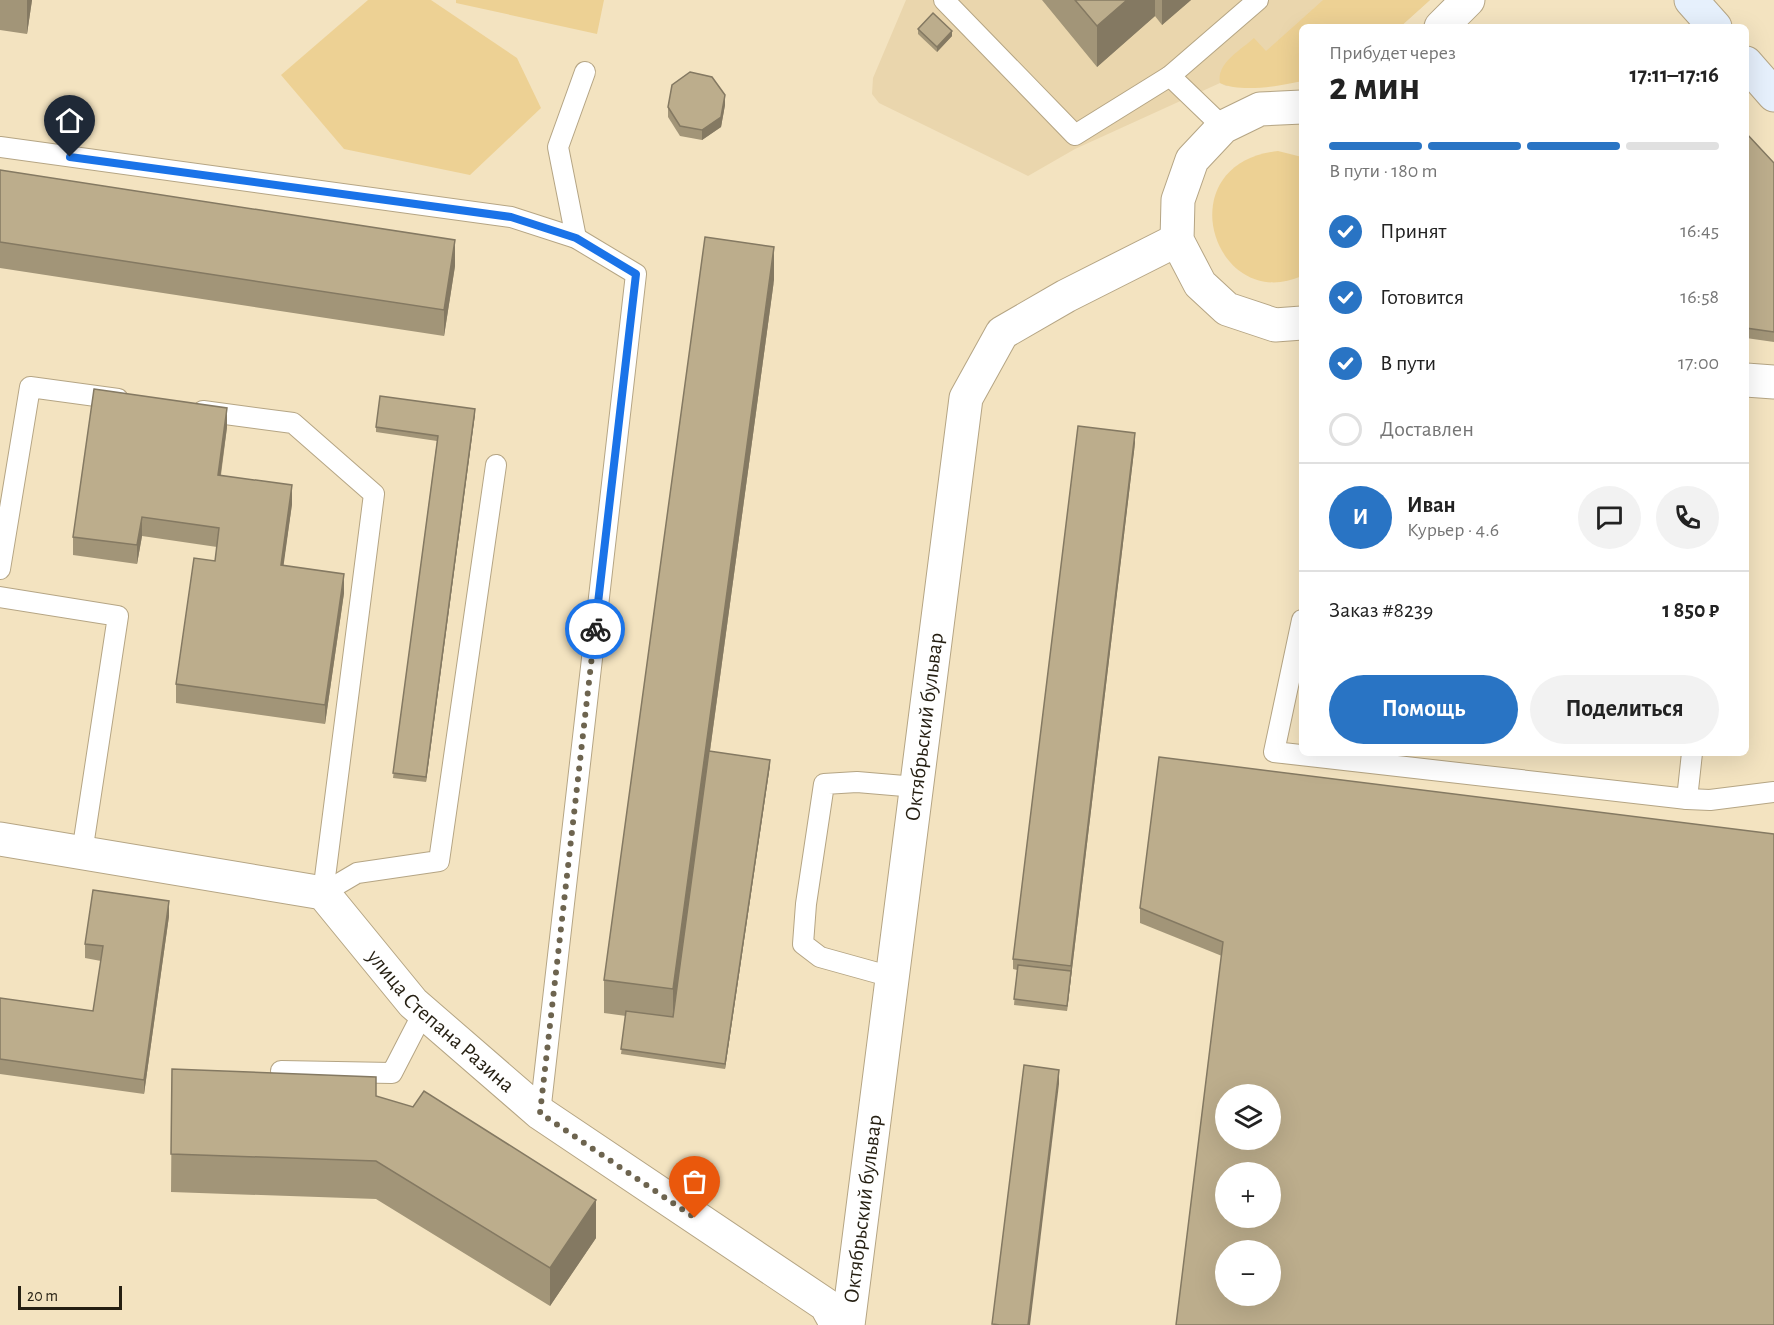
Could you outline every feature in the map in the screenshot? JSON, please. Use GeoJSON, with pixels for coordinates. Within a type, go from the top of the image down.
{"type":"FeatureCollection","features":[{"type":"Feature","properties":{"kind":"main road"},"geometry":{"type":"LineString","coordinates":[[1691,0],[1712,24]]}},
{"type":"Feature","properties":{"kind":"main road"},"geometry":{"type":"LineString","coordinates":[[1749,66],[1774,95]]}},
{"type":"Feature","properties":{"kind":"street"},"geometry":{"type":"LineString","coordinates":[[1444,24],[1468,0]]}},
{"type":"Feature","properties":{"kind":"street"},"geometry":{"type":"LineString","coordinates":[[1299,107],[1260,109],[1223,127],[1192,160],[1178,200],[1177,240],[1200,284],[1227,309],[1275,325],[1299,323]]}},
{"type":"Feature","properties":{"kind":"street","name":"Октябрьский бульвар"},"geometry":{"type":"LineString","coordinates":[[848,1325],[966,398],[1002,333],[1066,296],[1177,240]]}},
{"type":"Feature","properties":{"kind":"street"},"geometry":{"type":"LineString","coordinates":[[1749,380],[1774,382]]}},
{"type":"Feature","properties":{"kind":"street"},"geometry":{"type":"LineString","coordinates":[[0,839],[323,893]]}},
{"type":"Feature","properties":{"kind":"street","name":"улица Степана Разина"},"geometry":{"type":"LineString","coordinates":[[323,893],[413,1003],[540,1113],[826,1305],[837,1325]]}},
{"type":"Feature","properties":{"kind":"lane"},"geometry":{"type":"LineString","coordinates":[[944,0],[1075,135],[1170,76],[1258,0]]}},
{"type":"Feature","properties":{"kind":"lane"},"geometry":{"type":"LineString","coordinates":[[576,238],[558,147],[585,72]]}},
{"type":"Feature","properties":{"kind":"lane"},"geometry":{"type":"LineString","coordinates":[[1170,76],[1223,127]]}},
{"type":"Feature","properties":{"kind":"lane"},"geometry":{"type":"LineString","coordinates":[[0,147],[511,217],[576,238],[636,274],[540,1113]]}},
{"type":"Feature","properties":{"kind":"lane"},"geometry":{"type":"LineString","coordinates":[[0,569],[30,387],[133,401]]}},
{"type":"Feature","properties":{"kind":"lane"},"geometry":{"type":"LineString","coordinates":[[179,407],[293,423],[374,494],[323,893]]}},
{"type":"Feature","properties":{"kind":"lane"},"geometry":{"type":"LineString","coordinates":[[323,893],[357,873],[439,861],[496,465]]}},
{"type":"Feature","properties":{"kind":"lane"},"geometry":{"type":"LineString","coordinates":[[0,597],[118,616],[82,853]]}},
{"type":"Feature","properties":{"kind":"lane"},"geometry":{"type":"LineString","coordinates":[[1299,634],[1274,752],[1299,755]]}},
{"type":"Feature","properties":{"kind":"lane"},"geometry":{"type":"LineString","coordinates":[[1309,756],[1687,799],[1710,800],[1774,792]]}},
{"type":"Feature","properties":{"kind":"lane"},"geometry":{"type":"LineString","coordinates":[[1687,799],[1692,756]]}},
{"type":"Feature","properties":{"kind":"lane"},"geometry":{"type":"LineString","coordinates":[[892,977],[820,957],[803,944],[806,904],[824,784],[851,782],[916,787]]}},
{"type":"Feature","properties":{"kind":"lane"},"geometry":{"type":"LineString","coordinates":[[281,1071],[392,1073],[423,1012]]}},
{"type":"Feature","properties":{"kind":"shaded area"},"geometry":{"type":"Polygon","coordinates":[[[368,0],[431,0],[517,58],[541,108],[470,175],[344,149],[281,75],[368,0]]]}},
{"type":"Feature","properties":{"kind":"shaded area"},"geometry":{"type":"Polygon","coordinates":[[[456,0],[604,0],[597,34],[456,3],[456,0]]]}},
{"type":"Feature","properties":{"kind":"shaded area"},"geometry":{"type":"Polygon","coordinates":[[[906,0],[1430,0],[1403,24],[1299,24],[1299,81],[1254,87],[1226,86],[1220,83],[1075,149],[1028,176],[879,103],[872,94],[873,78],[906,0]]]}},
{"type":"Feature","properties":{"kind":"shaded area"},"geometry":{"type":"Polygon","coordinates":[[[1323,0],[1430,0],[1403,24],[1299,24],[1299,82],[1249,88],[1220,83],[1222,69],[1226,63],[1254,38],[1266,51],[1323,0]]]}},
{"type":"Feature","properties":{"kind":"shaded area"},"geometry":{"type":"Polygon","coordinates":[[[1278,151],[1299,156],[1299,277],[1271,282],[1245,275],[1226,257],[1215,233],[1213,207],[1222,182],[1243,162],[1278,151]]]}},
{"type":"Feature","properties":{"kind":"building"},"geometry":{"type":"Polygon","coordinates":[[[1075,0],[1127,0],[1097,26],[1075,0]]]}},
{"type":"Feature","properties":{"kind":"building"},"geometry":{"type":"Polygon","coordinates":[[[933,13],[952,31],[937,47],[918,29],[933,13]]]}},
{"type":"Feature","properties":{"kind":"building"},"geometry":{"type":"Polygon","coordinates":[[[690,72],[712,77],[725,95],[721,117],[702,130],[680,126],[668,107],[672,85],[690,72]]]}},
{"type":"Feature","properties":{"kind":"building"},"geometry":{"type":"Polygon","coordinates":[[[1749,136],[1774,163],[1774,332],[1749,328],[1749,136]]]}},
{"type":"Feature","properties":{"kind":"building"},"geometry":{"type":"Polygon","coordinates":[[[0,170],[455,240],[444,310],[0,242],[0,170]]]}},
{"type":"Feature","properties":{"kind":"building"},"geometry":{"type":"Polygon","coordinates":[[[705,237],[774,247],[673,989],[604,980],[705,237]]]}},
{"type":"Feature","properties":{"kind":"building"},"geometry":{"type":"Polygon","coordinates":[[[94,389],[227,408],[218,475],[292,485],[281,565],[344,574],[325,705],[176,684],[194,558],[215,561],[219,528],[142,517],[137,545],[73,537],[94,389]]]}},
{"type":"Feature","properties":{"kind":"building"},"geometry":{"type":"Polygon","coordinates":[[[380,396],[475,409],[426,777],[393,773],[438,436],[376,427],[380,396]]]}},
{"type":"Feature","properties":{"kind":"building"},"geometry":{"type":"Polygon","coordinates":[[[1078,426],[1135,433],[1071,966],[1013,959],[1078,426]]]}},
{"type":"Feature","properties":{"kind":"building"},"geometry":{"type":"Polygon","coordinates":[[[709,751],[770,760],[725,1064],[621,1049],[626,1011],[673,1017],[709,751]]]}},
{"type":"Feature","properties":{"kind":"building"},"geometry":{"type":"Polygon","coordinates":[[[1159,757],[1774,834],[1774,1325],[1176,1325],[1223,942],[1140,908],[1159,757]]]}},
{"type":"Feature","properties":{"kind":"building"},"geometry":{"type":"Polygon","coordinates":[[[93,890],[169,901],[144,1080],[0,1059],[0,998],[93,1011],[103,946],[85,944],[93,890]]]}},
{"type":"Feature","properties":{"kind":"building"},"geometry":{"type":"Polygon","coordinates":[[[1018,965],[1071,971],[1067,1006],[1014,999],[1018,965]]]}},
{"type":"Feature","properties":{"kind":"building"},"geometry":{"type":"Polygon","coordinates":[[[1024,1065],[1059,1070],[1028,1325],[1000,1325],[992,1324],[1024,1065]]]}},
{"type":"Feature","properties":{"kind":"building"},"geometry":{"type":"Polygon","coordinates":[[[172,1069],[376,1077],[376,1096],[413,1107],[424,1091],[596,1200],[550,1268],[376,1161],[171,1154],[172,1069]]]}},
{"type":"Feature","properties":{"kind":"way so far"},"geometry":{"type":"LineString","coordinates":[[595,629],[540,1113],[695,1218]]}},
{"type":"Feature","properties":{"kind":"route"},"geometry":{"type":"LineString","coordinates":[[70,157],[511,217],[576,238],[636,274],[595,629]]}}]}
